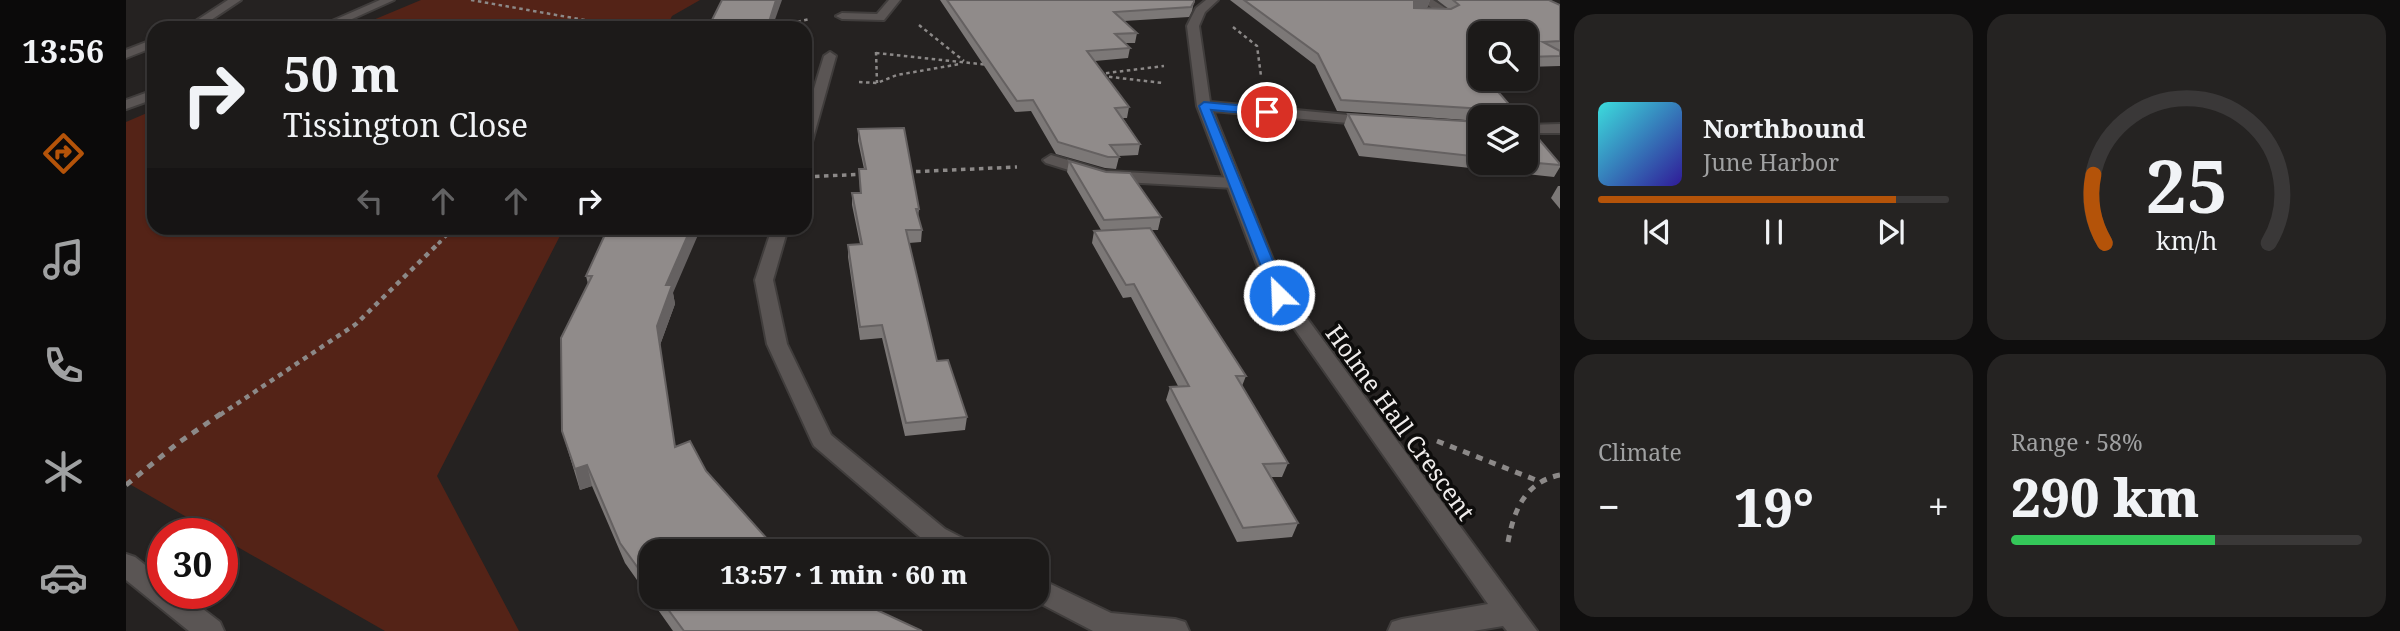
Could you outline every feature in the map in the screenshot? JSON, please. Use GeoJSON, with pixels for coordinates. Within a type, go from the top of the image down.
{"type":"FeatureCollection","features":[{"type":"Feature","properties":{"kind":"street"},"geometry":{"type":"LineString","coordinates":[[202,21],[236,0]]}},
{"type":"Feature","properties":{"kind":"street"},"geometry":{"type":"LineString","coordinates":[[339,21],[389,0]]}},
{"type":"Feature","properties":{"kind":"street"},"geometry":{"type":"LineString","coordinates":[[842,16],[880,18],[895,0]]}},
{"type":"Feature","properties":{"kind":"street","name":"Holme Hall Crescent"},"geometry":{"type":"LineString","coordinates":[[1213,0],[1200,10],[1193,26],[1203,96],[1275,288],[1516,622]]}},
{"type":"Feature","properties":{"kind":"street"},"geometry":{"type":"LineString","coordinates":[[1416,14],[1447,13],[1425,0]]}},
{"type":"Feature","properties":{"kind":"street"},"geometry":{"type":"LineString","coordinates":[[126,54],[147,46]]}},
{"type":"Feature","properties":{"kind":"street"},"geometry":{"type":"LineString","coordinates":[[812,117],[830,56]]}},
{"type":"Feature","properties":{"kind":"street"},"geometry":{"type":"LineString","coordinates":[[1203,96],[1378,121]]}},
{"type":"Feature","properties":{"kind":"street"},"geometry":{"type":"LineString","coordinates":[[126,105],[147,97]]}},
{"type":"Feature","properties":{"kind":"street"},"geometry":{"type":"LineString","coordinates":[[1538,129],[1558,130]]}},
{"type":"Feature","properties":{"kind":"street"},"geometry":{"type":"LineString","coordinates":[[1057,162],[1104,176],[1234,183]]}},
{"type":"Feature","properties":{"kind":"street"},"geometry":{"type":"LineString","coordinates":[[778,235],[764,280],[778,344],[822,440],[942,539]]}},
{"type":"Feature","properties":{"kind":"street"},"geometry":{"type":"LineString","coordinates":[[126,565],[210,631]]}},
{"type":"Feature","properties":{"kind":"street"},"geometry":{"type":"LineString","coordinates":[[1049,595],[1108,625],[1175,631]]}},
{"type":"Feature","properties":{"kind":"street"},"geometry":{"type":"LineString","coordinates":[[1402,631],[1516,622]]}},
{"type":"Feature","properties":{"kind":"path"},"geometry":{"type":"LineString","coordinates":[[471,0],[586,21]]}},
{"type":"Feature","properties":{"kind":"path"},"geometry":{"type":"LineString","coordinates":[[915,21],[966,62]]}},
{"type":"Feature","properties":{"kind":"path"},"geometry":{"type":"LineString","coordinates":[[875,53],[993,65]]}},
{"type":"Feature","properties":{"kind":"path"},"geometry":{"type":"LineString","coordinates":[[818,96],[858,82],[877,83],[897,75],[966,62]]}},
{"type":"Feature","properties":{"kind":"path"},"geometry":{"type":"LineString","coordinates":[[1198,62],[1088,75],[1203,96]]}},
{"type":"Feature","properties":{"kind":"path"},"geometry":{"type":"LineString","coordinates":[[900,173],[1057,162]]}},
{"type":"Feature","properties":{"kind":"path"},"geometry":{"type":"LineString","coordinates":[[812,177],[873,174]]}},
{"type":"Feature","properties":{"kind":"path"},"geometry":{"type":"LineString","coordinates":[[126,485],[178,443],[356,324],[447,235]]}},
{"type":"Feature","properties":{"kind":"path"},"geometry":{"type":"LineString","coordinates":[[1426,436],[1460,452],[1541,482]]}},
{"type":"Feature","properties":{"kind":"path"},"geometry":{"type":"LineString","coordinates":[[1516,622],[1508,540],[1521,497],[1550,476],[1560,475]]}},
{"type":"Feature","properties":{"kind":"shaded area"},"geometry":{"type":"Polygon","coordinates":[[[421,0],[700,0],[672,16],[670,21],[371,21],[421,0]]]}},
{"type":"Feature","properties":{"kind":"shaded area"},"geometry":{"type":"Polygon","coordinates":[[[147,113],[147,235],[560,235],[437,476],[519,631],[385,631],[238,547],[238,518],[188,518],[126,482],[126,122],[147,113]]]}},
{"type":"Feature","properties":{"kind":"building"},"geometry":{"type":"Polygon","coordinates":[[[722,0],[776,0],[769,21],[712,21],[722,0]]]}},
{"type":"Feature","properties":{"kind":"building"},"geometry":{"type":"Polygon","coordinates":[[[947,0],[1194,2],[1191,7],[1114,12],[1137,33],[1115,34],[1130,48],[1087,51],[1129,107],[1115,108],[1140,144],[1110,145],[1119,157],[1108,157],[1058,142],[1033,100],[1017,101],[947,0]]]}},
{"type":"Feature","properties":{"kind":"building"},"geometry":{"type":"Polygon","coordinates":[[[1244,0],[1420,0],[1414,1],[1414,8],[1451,9],[1459,5],[1453,0],[1549,0],[1560,5],[1560,41],[1543,42],[1560,51],[1560,56],[1538,57],[1538,21],[1468,21],[1468,91],[1497,91],[1510,105],[1468,105],[1468,108],[1341,100],[1318,54],[1244,0]]]}},
{"type":"Feature","properties":{"kind":"building"},"geometry":{"type":"Polygon","coordinates":[[[1348,114],[1468,121],[1468,156],[1364,144],[1348,114]]]}},
{"type":"Feature","properties":{"kind":"building"},"geometry":{"type":"Polygon","coordinates":[[[904,128],[919,209],[916,209],[922,230],[906,230],[937,361],[948,360],[967,417],[906,423],[882,325],[860,327],[848,245],[862,244],[852,193],[861,193],[859,169],[866,169],[858,129],[904,128]]]}},
{"type":"Feature","properties":{"kind":"building"},"geometry":{"type":"Polygon","coordinates":[[[1538,138],[1560,164],[1538,163],[1538,138]]]}},
{"type":"Feature","properties":{"kind":"building"},"geometry":{"type":"Polygon","coordinates":[[[1069,161],[1106,172],[1130,173],[1161,217],[1104,220],[1069,161]]]}},
{"type":"Feature","properties":{"kind":"building"},"geometry":{"type":"Polygon","coordinates":[[[1150,228],[1246,376],[1236,376],[1288,463],[1263,464],[1298,523],[1243,528],[1170,387],[1189,386],[1134,284],[1126,285],[1094,231],[1150,228]]]}},
{"type":"Feature","properties":{"kind":"building"},"geometry":{"type":"Polygon","coordinates":[[[605,235],[688,235],[666,285],[672,285],[657,326],[675,447],[690,441],[706,471],[767,539],[639,539],[639,569],[620,543],[587,465],[575,469],[562,431],[561,338],[592,276],[586,276],[605,235]]]}},
{"type":"Feature","properties":{"kind":"building"},"geometry":{"type":"Polygon","coordinates":[[[668,609],[875,609],[922,631],[684,631],[668,609]]]}},
{"type":"Feature","properties":{"kind":"route"},"geometry":{"type":"LineString","coordinates":[[1267,112],[1204,106],[1279,295]]}}]}
